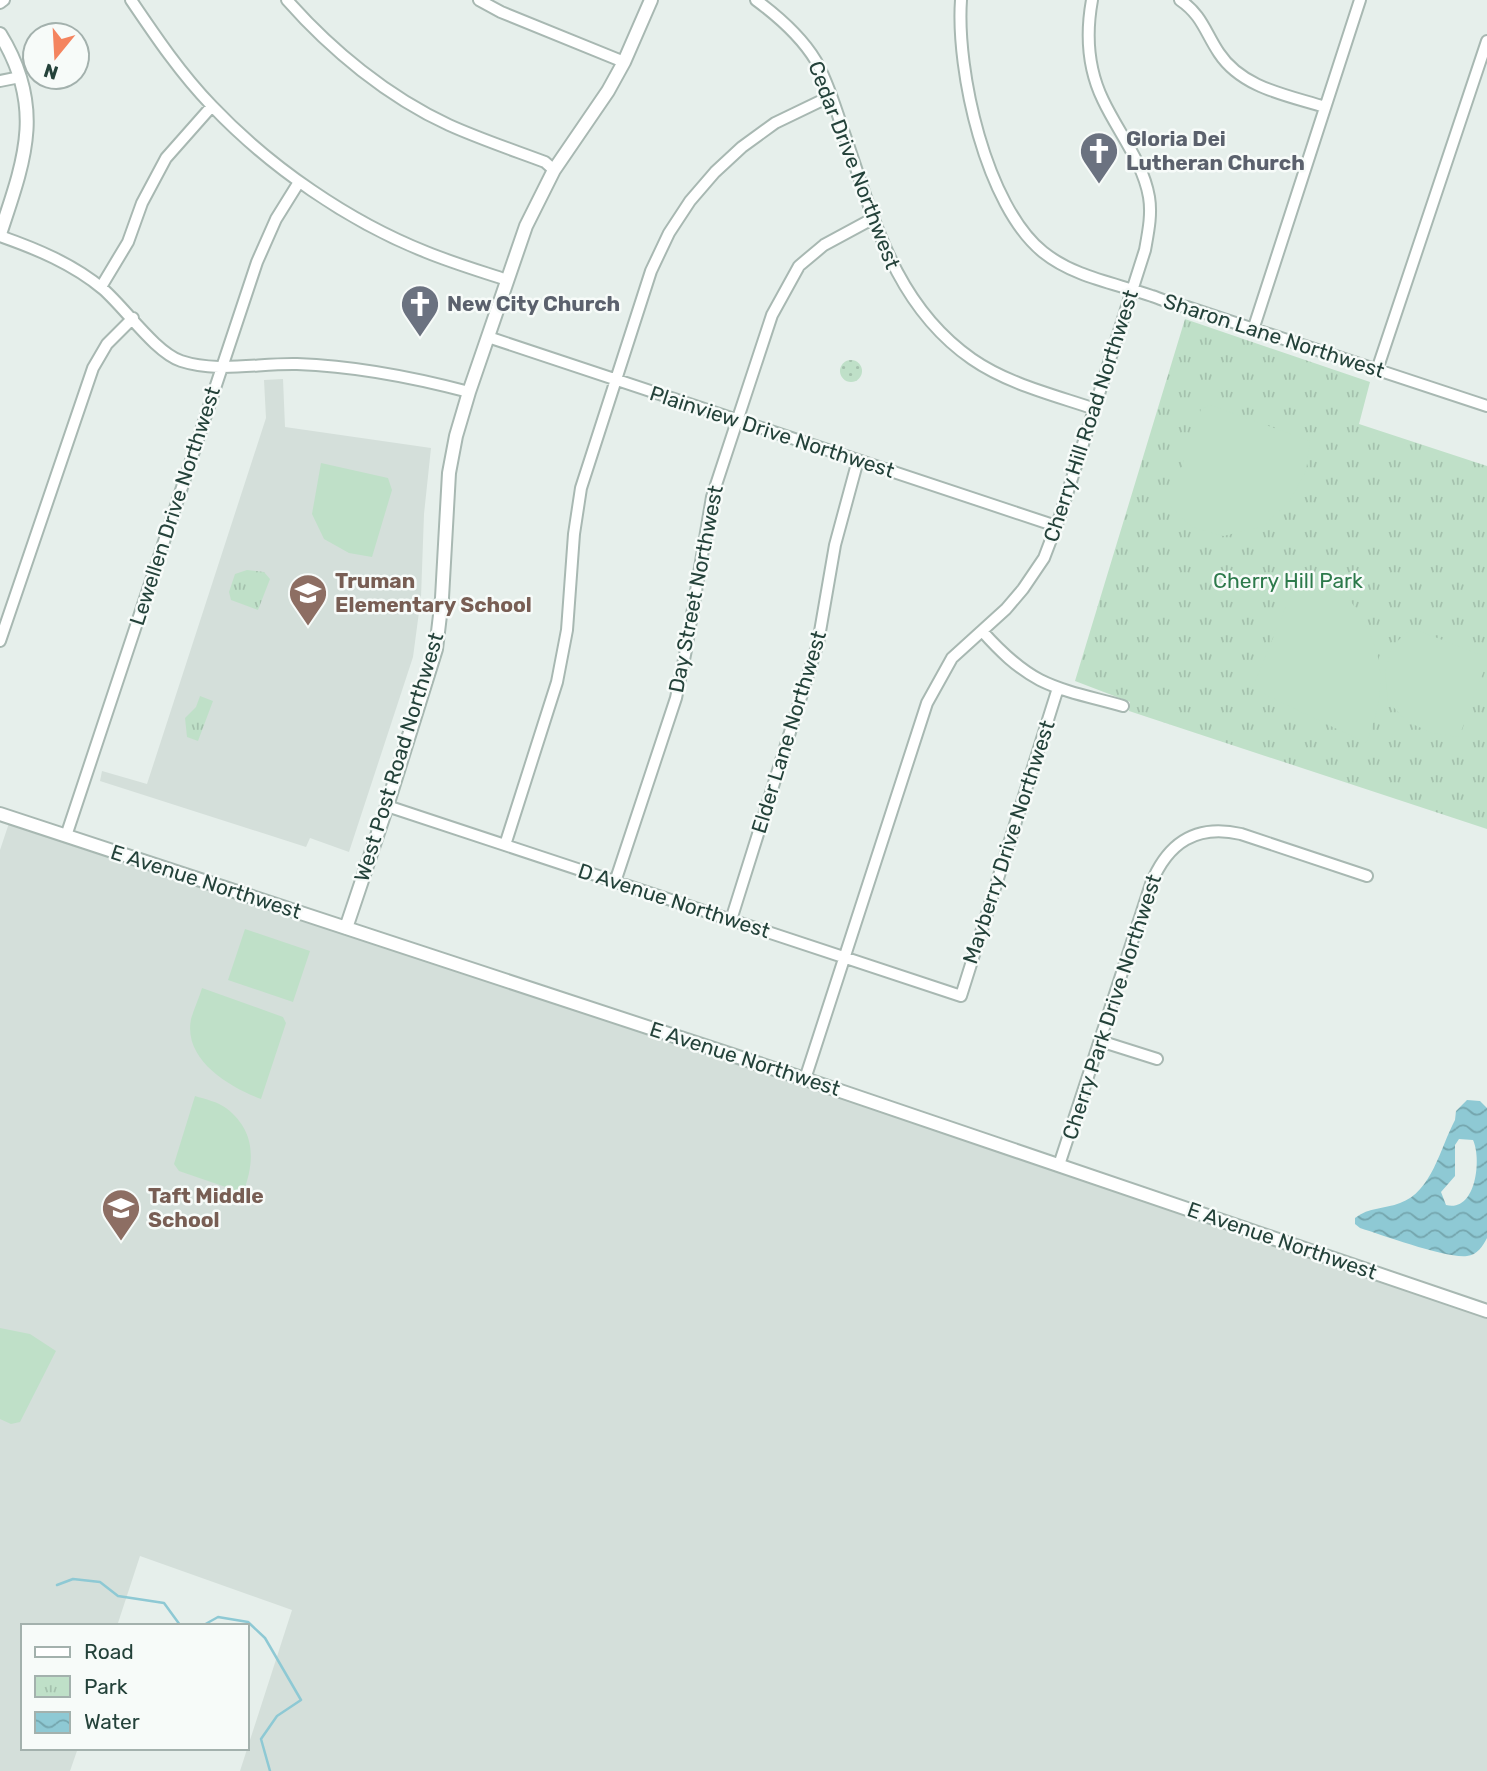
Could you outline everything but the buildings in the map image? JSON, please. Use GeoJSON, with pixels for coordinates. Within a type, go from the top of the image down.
{"type":"FeatureCollection","features":[{"type":"Feature","properties":{"kind":"street"},"geometry":{"type":"LineString","coordinates":[[131,0],[165,50],[212,106],[299,182],[360,219],[425,251],[507,280]]}},
{"type":"Feature","properties":{"kind":"street"},"geometry":{"type":"LineString","coordinates":[[287,0],[347,59],[395,95],[448,125],[545,162],[554,170]]}},
{"type":"Feature","properties":{"kind":"street"},"geometry":{"type":"LineString","coordinates":[[479,0],[501,12],[624,62]]}},
{"type":"Feature","properties":{"kind":"street"},"geometry":{"type":"LineString","coordinates":[[501,12],[506,0]]}},
{"type":"Feature","properties":{"kind":"street","name":"West Post Road Northwest"},"geometry":{"type":"LineString","coordinates":[[346,928],[436,649],[442,598],[449,472],[456,436],[488,337],[526,226],[554,170],[608,91],[652,0]]}},
{"type":"Feature","properties":{"kind":"street","name":"Cedar Drive Northwest"},"geometry":{"type":"LineString","coordinates":[[756,0],[797,34],[816,61],[898,277],[917,306],[937,330],[972,359],[1010,380],[1095,409]]}},
{"type":"Feature","properties":{"kind":"street","name":"Sharon Lane Northwest"},"geometry":{"type":"LineString","coordinates":[[961,0],[967,87],[979,136],[1005,204],[1020,228],[1043,253],[1077,272],[1153,296],[1171,305],[1187,307],[1487,407]]}},
{"type":"Feature","properties":{"kind":"street","name":"Cherry Hill Road Northwest"},"geometry":{"type":"LineString","coordinates":[[805,1079],[927,703],[952,658],[1023,589],[1044,558],[1145,250],[1150,221],[1150,198],[1143,175],[1102,98],[1093,72],[1088,44],[1092,0]]}},
{"type":"Feature","properties":{"kind":"street"},"geometry":{"type":"LineString","coordinates":[[1180,0],[1208,19],[1219,53],[1233,70],[1254,85],[1325,107]]}},
{"type":"Feature","properties":{"kind":"street"},"geometry":{"type":"LineString","coordinates":[[1253,330],[1360,0]]}},
{"type":"Feature","properties":{"kind":"street"},"geometry":{"type":"LineString","coordinates":[[0,34],[10,50],[20,77],[27,109],[26,143],[19,177],[0,235],[39,250],[101,287],[162,350],[178,360],[221,367],[285,364],[333,366],[383,372],[470,392]]}},
{"type":"Feature","properties":{"kind":"street"},"geometry":{"type":"LineString","coordinates":[[1377,370],[1487,41]]}},
{"type":"Feature","properties":{"kind":"street"},"geometry":{"type":"LineString","coordinates":[[0,80],[20,77]]}},
{"type":"Feature","properties":{"kind":"street"},"geometry":{"type":"LineString","coordinates":[[505,845],[557,682],[567,630],[574,534],[581,488],[651,271],[669,233],[690,201],[715,172],[742,147],[775,123],[831,96]]}},
{"type":"Feature","properties":{"kind":"street"},"geometry":{"type":"LineString","coordinates":[[101,287],[128,242],[142,203],[166,158],[212,106]]}},
{"type":"Feature","properties":{"kind":"street","name":"Lewellen Drive Northwest"},"geometry":{"type":"LineString","coordinates":[[66,836],[265,240],[299,182]]}},
{"type":"Feature","properties":{"kind":"street","name":"Day Street Northwest"},"geometry":{"type":"LineString","coordinates":[[615,882],[676,698],[712,497],[772,315],[799,266],[824,245],[874,218]]}},
{"type":"Feature","properties":{"kind":"street"},"geometry":{"type":"LineString","coordinates":[[0,641],[93,369],[107,344],[133,318]]}},
{"type":"Feature","properties":{"kind":"street","name":"Plainview Drive Northwest"},"geometry":{"type":"LineString","coordinates":[[488,337],[1056,526]]}},
{"type":"Feature","properties":{"kind":"street","name":"Elder Lane Northwest"},"geometry":{"type":"LineString","coordinates":[[731,920],[818,643],[835,545],[858,460]]}},
{"type":"Feature","properties":{"kind":"street"},"geometry":{"type":"LineString","coordinates":[[982,631],[1021,668],[1039,679],[1058,688],[1123,706]]}},
{"type":"Feature","properties":{"kind":"street","name":"Mayberry Drive Northwest"},"geometry":{"type":"LineString","coordinates":[[961,996],[1058,688]]}},
{"type":"Feature","properties":{"kind":"street","name":"D Avenue Northwest"},"geometry":{"type":"LineString","coordinates":[[387,806],[961,996]]}},
{"type":"Feature","properties":{"kind":"street","name":"E Avenue Northwest"},"geometry":{"type":"LineString","coordinates":[[0,814],[805,1079],[1487,1311]]}},
{"type":"Feature","properties":{"kind":"street","name":"Cherry Park Drive Northwest"},"geometry":{"type":"LineString","coordinates":[[1059,1165],[1158,866],[1172,849],[1187,838],[1206,832],[1233,832],[1367,876]]}},
{"type":"Feature","properties":{"kind":"street"},"geometry":{"type":"LineString","coordinates":[[1100,1041],[1157,1059]]}},
{"type":"Feature","properties":{"kind":"shaded area","name":"Truman Elementary School"},"geometry":{"type":"Polygon","coordinates":[[[283,379],[285,427],[431,448],[424,514],[421,597],[413,657],[349,852],[310,838],[306,847],[100,781],[102,771],[147,784],[266,418],[264,380],[283,379]]]}},
{"type":"Feature","properties":{"kind":"shaded area"},"geometry":{"type":"Polygon","coordinates":[[[11,817],[1487,1311],[1487,1771],[240,1771],[292,1610],[140,1556],[118,1624],[21,1624],[21,1750],[77,1750],[70,1771],[0,1771],[0,850],[11,817]]]}},
{"type":"Feature","properties":{"kind":"green space","name":"Cherry Hill Park"},"geometry":{"type":"Polygon","coordinates":[[[1185,319],[1370,382],[1359,424],[1487,466],[1487,829],[1129,711],[1130,702],[1075,681],[1185,319]]]}},
{"type":"Feature","properties":{"kind":"green space"},"geometry":{"type":"Polygon","coordinates":[[[851,360],[859,363],[862,371],[859,379],[851,382],[843,379],[840,371],[843,363],[851,360]]]}},
{"type":"Feature","properties":{"kind":"green space"},"geometry":{"type":"Polygon","coordinates":[[[1210,405],[1310,441],[1306,471],[1289,502],[1262,527],[1223,536],[1192,527],[1169,505],[1201,409],[1210,405]]]}},
{"type":"Feature","properties":{"kind":"green space"},"geometry":{"type":"Polygon","coordinates":[[[321,463],[388,478],[392,490],[372,557],[349,553],[324,539],[312,514],[321,463]]]}},
{"type":"Feature","properties":{"kind":"green space"},"geometry":{"type":"Polygon","coordinates":[[[247,570],[264,572],[270,579],[258,610],[231,600],[229,592],[235,574],[247,570]]]}},
{"type":"Feature","properties":{"kind":"green space"},"geometry":{"type":"Polygon","coordinates":[[[1300,572],[1347,597],[1375,646],[1379,662],[1380,693],[1366,743],[1258,691],[1255,682],[1300,572]]]}},
{"type":"Feature","properties":{"kind":"green space"},"geometry":{"type":"Polygon","coordinates":[[[1412,628],[1483,656],[1486,665],[1459,737],[1432,733],[1406,721],[1388,701],[1385,673],[1392,646],[1412,628]]]}},
{"type":"Feature","properties":{"kind":"green space"},"geometry":{"type":"Polygon","coordinates":[[[200,696],[213,701],[198,741],[187,737],[185,718],[196,707],[200,696]]]}},
{"type":"Feature","properties":{"kind":"green space"},"geometry":{"type":"Polygon","coordinates":[[[245,929],[310,951],[293,1002],[228,980],[245,929]]]}},
{"type":"Feature","properties":{"kind":"green space"},"geometry":{"type":"Polygon","coordinates":[[[202,988],[283,1017],[286,1023],[261,1099],[235,1087],[211,1070],[194,1047],[190,1034],[191,1019],[202,988]]]}},
{"type":"Feature","properties":{"kind":"green space"},"geometry":{"type":"Polygon","coordinates":[[[195,1096],[223,1106],[243,1126],[248,1137],[251,1158],[243,1193],[179,1171],[174,1164],[195,1096]]]}},
{"type":"Feature","properties":{"kind":"green space"},"geometry":{"type":"Polygon","coordinates":[[[0,1328],[30,1334],[56,1351],[20,1422],[11,1424],[0,1419],[0,1328]]]}},
{"type":"Feature","properties":{"kind":"water"},"geometry":{"type":"Polygon","coordinates":[[[1467,1100],[1480,1101],[1487,1108],[1487,1238],[1479,1250],[1467,1256],[1445,1254],[1383,1236],[1355,1224],[1355,1218],[1360,1214],[1400,1203],[1420,1189],[1434,1168],[1455,1120],[1456,1111],[1467,1100]],[[1459,1139],[1455,1145],[1455,1176],[1441,1192],[1446,1205],[1456,1205],[1464,1201],[1470,1193],[1477,1159],[1473,1140],[1459,1139]]]}},
{"type":"Feature","properties":{"kind":"waterway"},"geometry":{"type":"LineString","coordinates":[[57,1585],[73,1579],[100,1582],[118,1596],[164,1603],[179,1624]]}},
{"type":"Feature","properties":{"kind":"waterway"},"geometry":{"type":"LineString","coordinates":[[206,1624],[218,1617],[248,1622],[265,1638],[301,1700],[277,1716],[261,1739],[270,1771]]}},
{"type":"Feature","properties":{"kind":"place","name":"Gloria Dei Lutheran Church"},"geometry":{"type":"Point","coordinates":[1099,185]}},
{"type":"Feature","properties":{"kind":"place","name":"New City Church"},"geometry":{"type":"Point","coordinates":[420,338]}},
{"type":"Feature","properties":{"kind":"place","name":"Truman Elementary School"},"geometry":{"type":"Point","coordinates":[308,627]}},
{"type":"Feature","properties":{"kind":"place","name":"Taft Middle School"},"geometry":{"type":"Point","coordinates":[121,1242]}}]}
